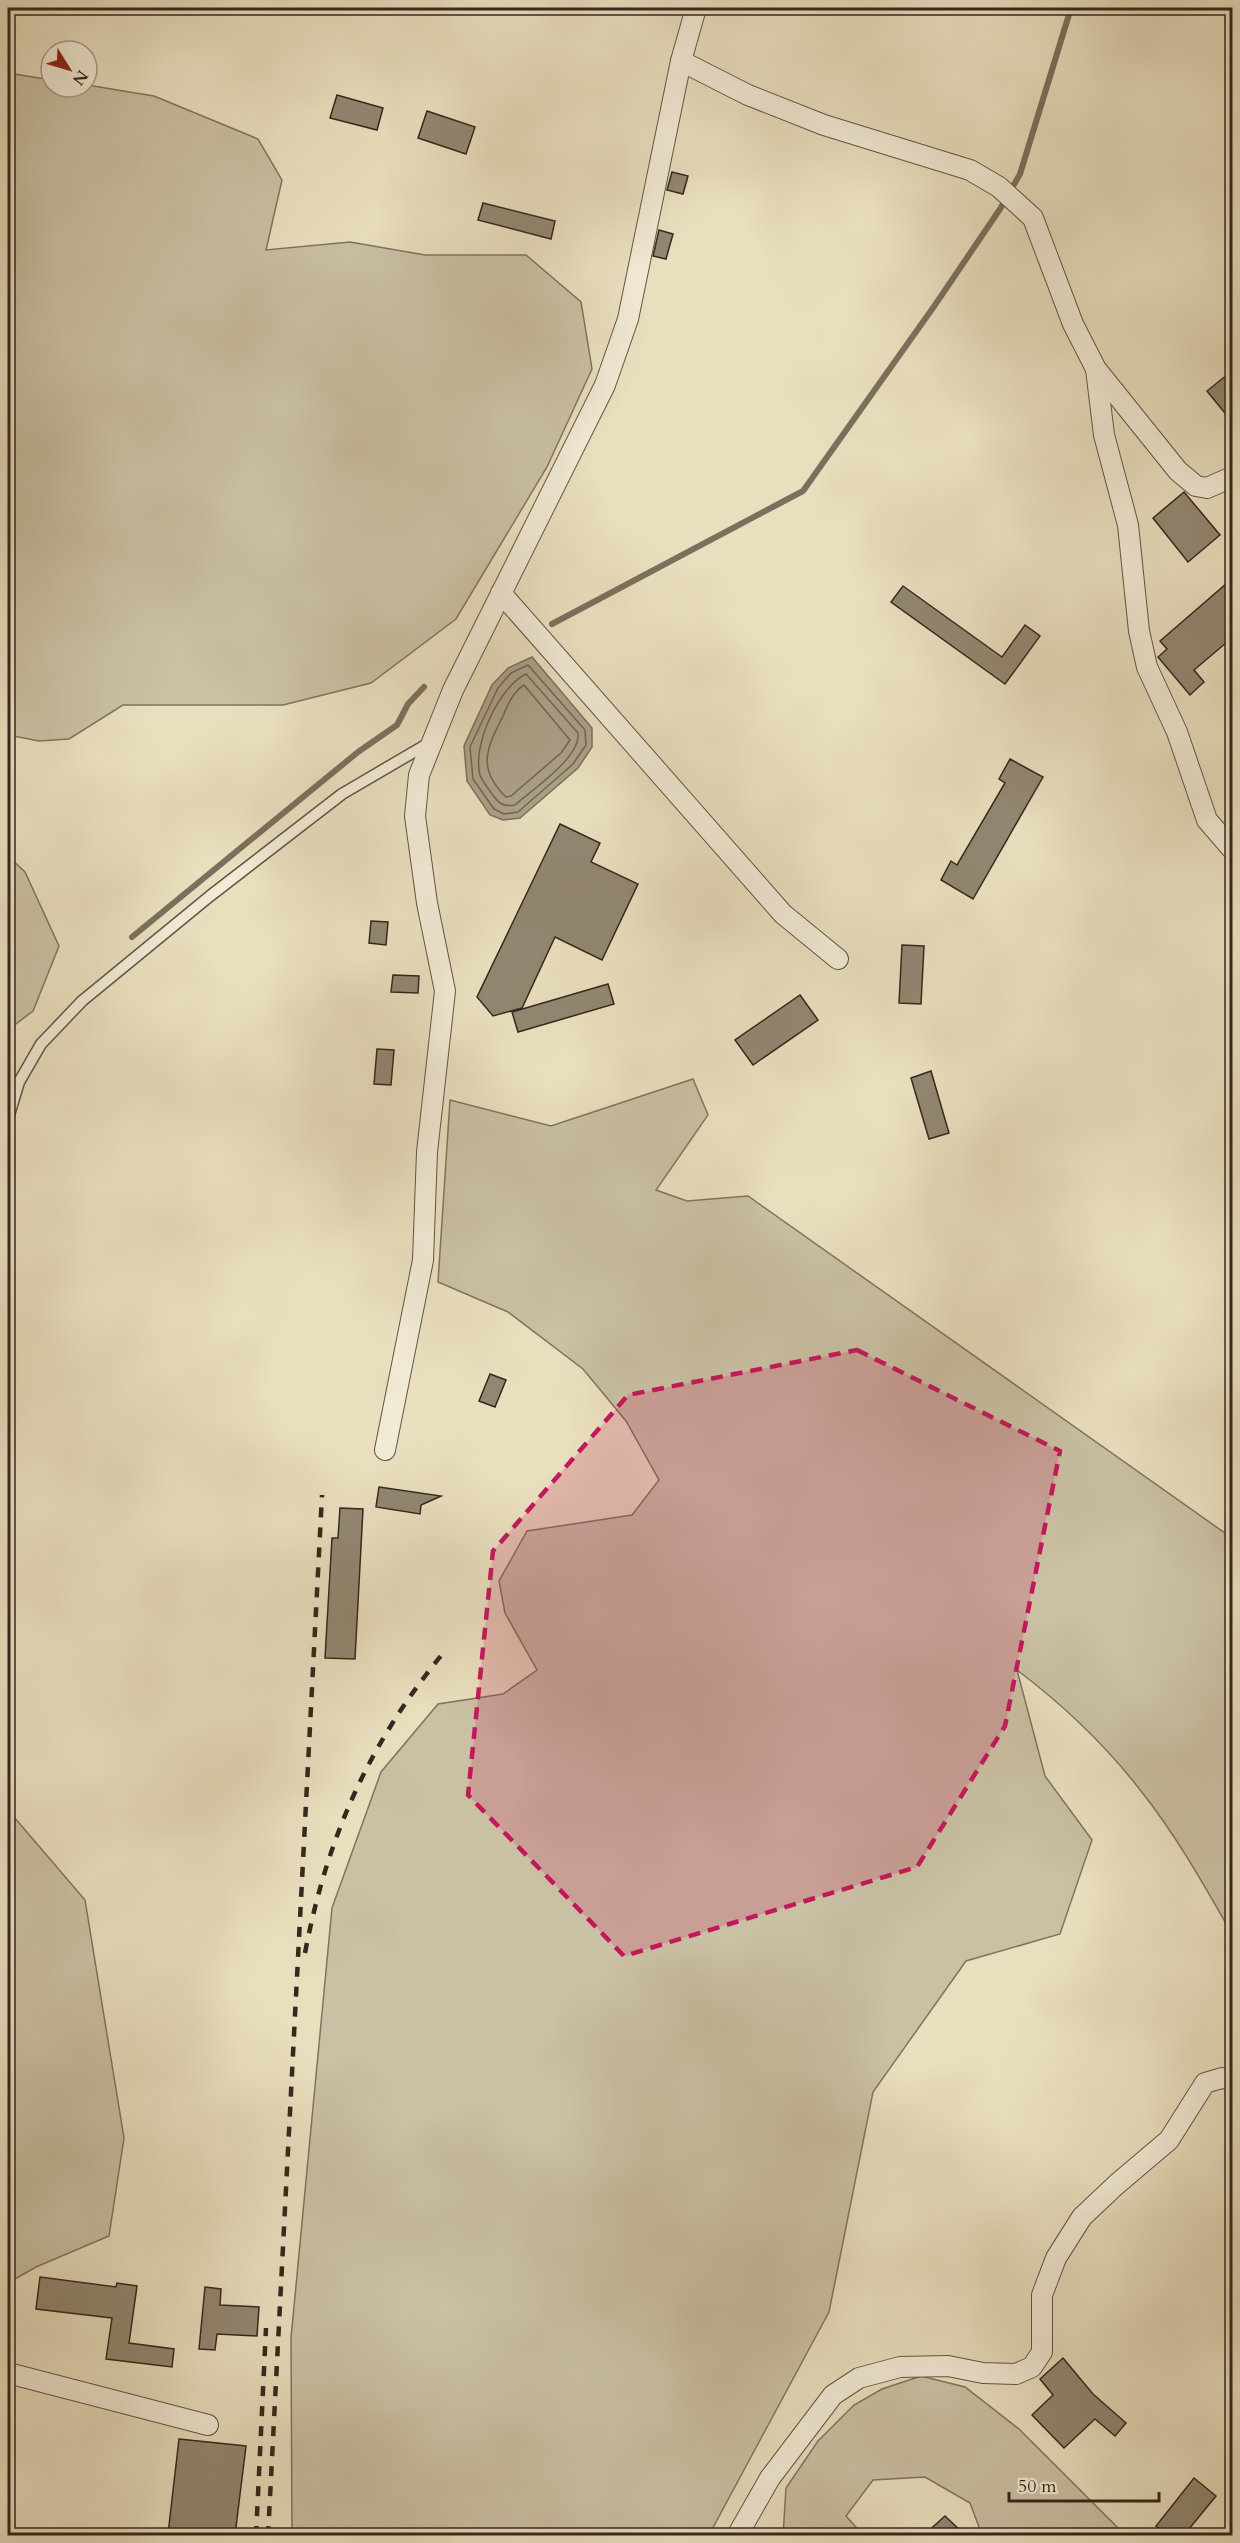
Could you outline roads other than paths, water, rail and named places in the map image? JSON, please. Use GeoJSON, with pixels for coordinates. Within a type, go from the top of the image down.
{"type":"FeatureCollection","features":[{"type":"Feature","properties":{"kind":"street"},"geometry":{"type":"LineString","coordinates":[[385,1450],[423,1260],[427,1152],[445,991],[427,903],[415,816],[418,775],[453,690],[605,386],[628,319],[681,61],[696,8]]}},
{"type":"Feature","properties":{"kind":"street"},"geometry":{"type":"LineString","coordinates":[[681,61],[748,96],[824,125],[970,170],[999,187],[1033,218],[1073,324],[1096,369],[1178,471],[1196,486],[1206,488],[1233,477]]}},
{"type":"Feature","properties":{"kind":"street"},"geometry":{"type":"LineString","coordinates":[[1096,369],[1104,435],[1128,525],[1139,632],[1147,667],[1177,732],[1207,820],[1233,849]]}},
{"type":"Feature","properties":{"kind":"street"},"geometry":{"type":"LineString","coordinates":[[501,593],[783,914],[838,959]]}},
{"type":"Feature","properties":{"kind":"street"},"geometry":{"type":"LineString","coordinates":[[737,2535],[770,2478],[833,2395],[859,2378],[900,2367],[948,2366],[982,2373],[1016,2374],[1032,2367],[1042,2352],[1042,2295],[1056,2258],[1082,2217],[1169,2140],[1182,2124],[1194,2096],[1205,2083],[1222,2078],[1233,2080]]}},
{"type":"Feature","properties":{"kind":"street"},"geometry":{"type":"LineString","coordinates":[[8,2373],[207,2426]]}},
{"type":"Feature","properties":{"kind":"lane"},"geometry":{"type":"LineString","coordinates":[[8,1118],[19,1082],[41,1044],[82,1001],[210,896],[342,794],[432,741]]}},
{"type":"Feature","properties":{"kind":"water"},"geometry":{"type":"Polygon","coordinates":[[[532,657],[592,728],[592,747],[578,768],[520,818],[503,820],[490,815],[467,781],[464,746],[492,685],[508,668],[532,657]]]}},
{"type":"Feature","properties":{"kind":"waterway"},"geometry":{"type":"LineString","coordinates":[[552,624],[803,491],[935,305],[1000,209],[1020,174],[1071,8]]}},
{"type":"Feature","properties":{"kind":"waterway"},"geometry":{"type":"LineString","coordinates":[[132,937],[358,752],[397,725],[408,704],[424,687]]}},
{"type":"Feature","properties":{"kind":"railway"},"geometry":{"type":"LineString","coordinates":[[268,2536],[322,1495]]}},
{"type":"Feature","properties":{"kind":"railway"},"geometry":{"type":"LineString","coordinates":[[305,1953],[325,1870],[355,1793],[394,1721],[417,1686],[444,1652]]}},
{"type":"Feature","properties":{"kind":"railway"},"geometry":{"type":"LineString","coordinates":[[256,2536],[266,2328]]}}]}
